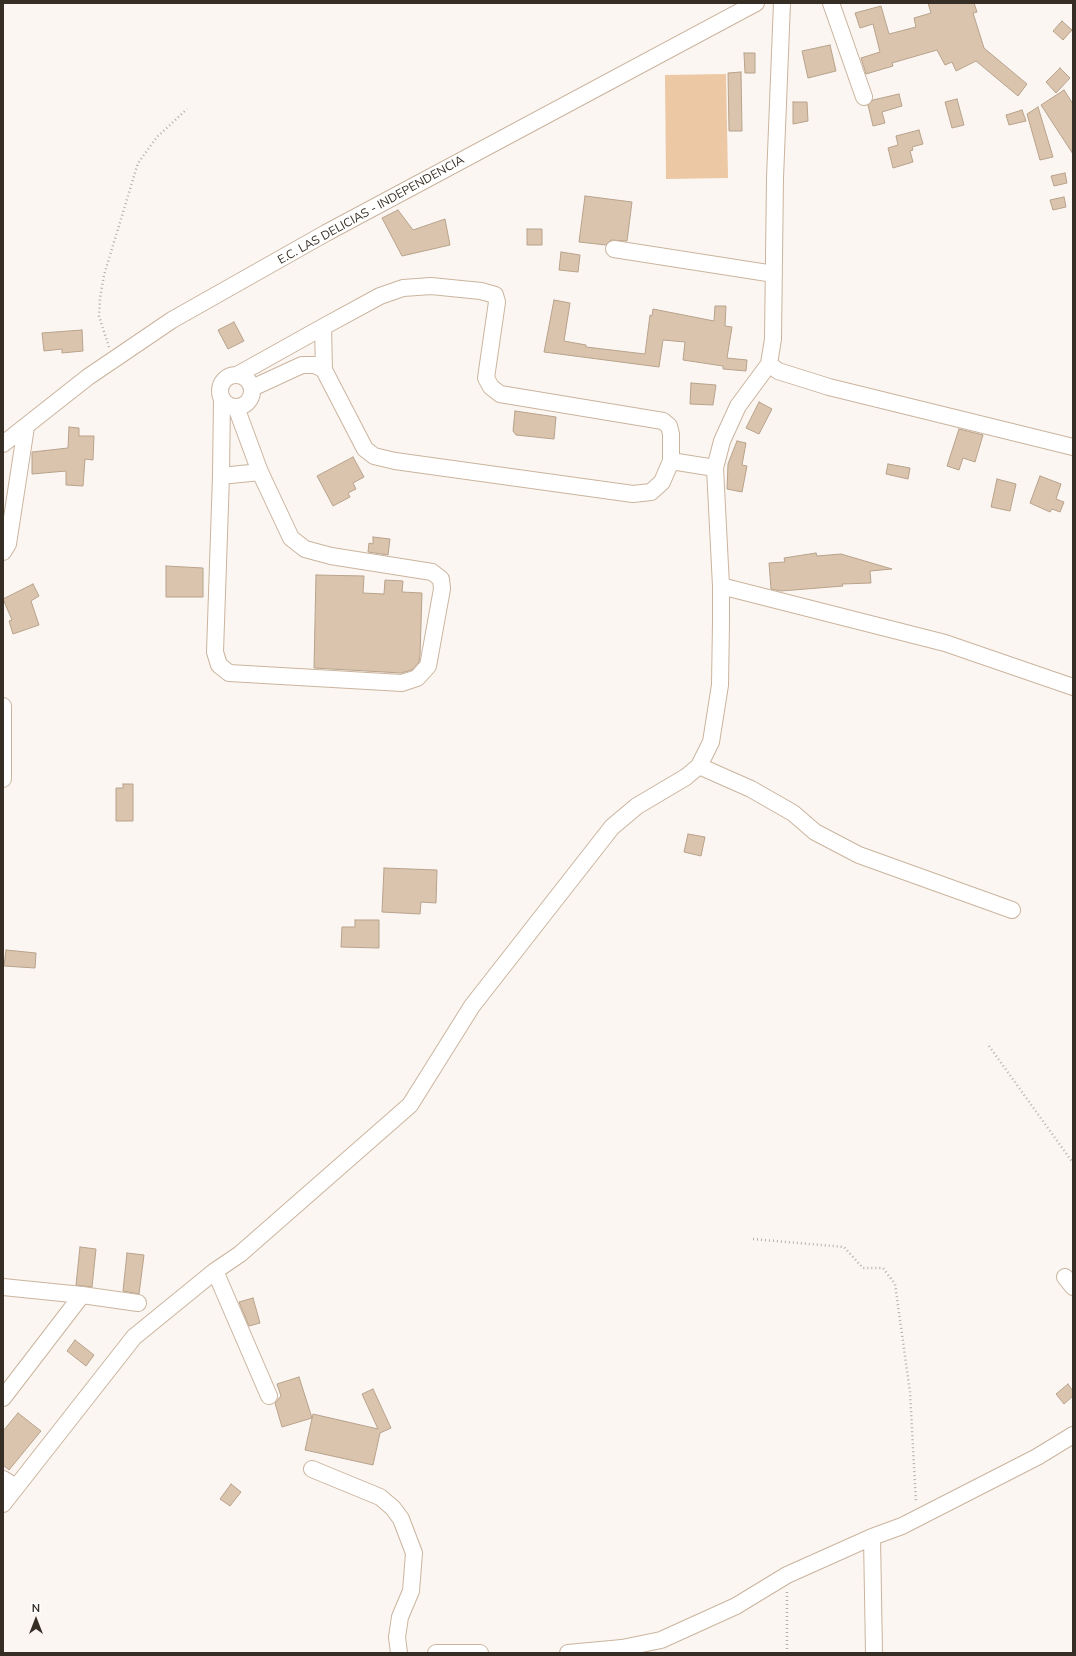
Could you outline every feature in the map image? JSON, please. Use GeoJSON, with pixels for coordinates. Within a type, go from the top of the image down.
{"type":"FeatureCollection","features":[{"type":"Feature","properties":{"kind":"street","name":"E.C. LAS DELICIAS - INDEPENDENCIA"},"geometry":{"type":"LineString","coordinates":[[3,444],[114,358],[172,320],[326,233],[756,3]]}},
{"type":"Feature","properties":{"kind":"street"},"geometry":{"type":"LineString","coordinates":[[3,1504],[10,1483],[134,1337],[215,1271],[240,1254],[410,1105],[472,1006],[612,827],[637,806],[686,777],[698,766],[711,742],[720,684],[722,586],[716,468],[722,441],[738,406],[769,364],[773,339],[775,178],[782,3]]}},
{"type":"Feature","properties":{"kind":"street"},"geometry":{"type":"LineString","coordinates":[[831,3],[864,97]]}},
{"type":"Feature","properties":{"kind":"street"},"geometry":{"type":"LineString","coordinates":[[614,249],[774,274]]}},
{"type":"Feature","properties":{"kind":"street"},"geometry":{"type":"LineString","coordinates":[[236,407],[260,472],[291,538],[305,549],[331,556],[432,572],[441,579],[442,589],[428,666],[417,678],[402,682],[229,673],[219,665],[215,652],[221,476],[222,398],[220,393],[222,382],[231,376],[236,375],[323,327],[380,296],[403,288],[430,286],[482,291],[495,295],[497,302],[486,378],[491,388],[500,394],[663,421],[669,426],[671,434],[671,461],[662,482],[651,492],[633,494],[395,461],[374,456],[365,449],[324,370],[323,327]]}},
{"type":"Feature","properties":{"kind":"street"},"geometry":{"type":"LineString","coordinates":[[769,364],[778,371],[829,388],[1073,447]]}},
{"type":"Feature","properties":{"kind":"street"},"geometry":{"type":"LineString","coordinates":[[252,388],[302,365],[314,365],[324,370]]}},
{"type":"Feature","properties":{"kind":"street"},"geometry":{"type":"LineString","coordinates":[[222,398],[226,403],[236,407],[246,403],[252,394],[252,388],[247,379],[236,375]]}},
{"type":"Feature","properties":{"kind":"street"},"geometry":{"type":"LineString","coordinates":[[3,552],[8,544],[26,427]]}},
{"type":"Feature","properties":{"kind":"street"},"geometry":{"type":"LineString","coordinates":[[671,461],[716,468]]}},
{"type":"Feature","properties":{"kind":"street"},"geometry":{"type":"LineString","coordinates":[[221,476],[260,472]]}},
{"type":"Feature","properties":{"kind":"street"},"geometry":{"type":"LineString","coordinates":[[722,586],[945,643],[1073,687]]}},
{"type":"Feature","properties":{"kind":"street"},"geometry":{"type":"LineString","coordinates":[[3,706],[3,779]]}},
{"type":"Feature","properties":{"kind":"street"},"geometry":{"type":"LineString","coordinates":[[698,766],[751,789],[793,813],[814,832],[859,855],[1012,910]]}},
{"type":"Feature","properties":{"kind":"street"},"geometry":{"type":"LineString","coordinates":[[215,1271],[269,1396]]}},
{"type":"Feature","properties":{"kind":"street"},"geometry":{"type":"LineString","coordinates":[[3,1287],[82,1295],[138,1303]]}},
{"type":"Feature","properties":{"kind":"street"},"geometry":{"type":"LineString","coordinates":[[3,1398],[82,1295]]}},
{"type":"Feature","properties":{"kind":"street"},"geometry":{"type":"LineString","coordinates":[[568,1653],[622,1648],[661,1640],[736,1606],[787,1575],[872,1537],[902,1526],[1037,1457],[1073,1435]]}},
{"type":"Feature","properties":{"kind":"street"},"geometry":{"type":"LineString","coordinates":[[312,1469],[380,1497],[393,1508],[401,1519],[414,1553],[411,1591],[400,1617],[398,1637],[399,1653]]}},
{"type":"Feature","properties":{"kind":"street"},"geometry":{"type":"LineString","coordinates":[[872,1537],[874,1653]]}},
{"type":"Feature","properties":{"kind":"street"},"geometry":{"type":"LineString","coordinates":[[436,1653],[480,1653]]}},
{"type":"Feature","properties":{"kind":"path"},"geometry":{"type":"LineString","coordinates":[[114,358],[106,341],[99,316],[104,275],[138,163],[157,137],[187,109]]}},
{"type":"Feature","properties":{"kind":"path"},"geometry":{"type":"LineString","coordinates":[[989,1046],[1073,1163]]}},
{"type":"Feature","properties":{"kind":"path"},"geometry":{"type":"LineString","coordinates":[[753,1239],[844,1247],[863,1268],[883,1268],[895,1284],[910,1392],[917,1517]]}},
{"type":"Feature","properties":{"kind":"path"},"geometry":{"type":"LineString","coordinates":[[786,1653],[787,1575]]}},
{"type":"Feature","properties":{"kind":"shaded area"},"geometry":{"type":"Polygon","coordinates":[[[726,74],[728,178],[666,179],[665,75],[726,74]]]}},
{"type":"Feature","properties":{"kind":"building"},"geometry":{"type":"Polygon","coordinates":[[[928,3],[974,3],[977,12],[973,13],[984,48],[1027,84],[1018,96],[976,61],[956,71],[952,62],[945,65],[937,50],[892,63],[893,66],[866,74],[861,58],[880,52],[873,24],[860,28],[855,13],[881,6],[889,34],[916,27],[914,18],[931,13],[928,3]]]}},
{"type":"Feature","properties":{"kind":"building"},"geometry":{"type":"Polygon","coordinates":[[[1062,21],[1072,30],[1063,40],[1053,31],[1062,21]]]}},
{"type":"Feature","properties":{"kind":"building"},"geometry":{"type":"Polygon","coordinates":[[[830,45],[836,71],[808,78],[802,51],[830,45]]]}},
{"type":"Feature","properties":{"kind":"building"},"geometry":{"type":"Polygon","coordinates":[[[744,53],[755,53],[755,73],[745,73],[744,53]]]}},
{"type":"Feature","properties":{"kind":"building"},"geometry":{"type":"Polygon","coordinates":[[[1060,68],[1070,78],[1056,93],[1046,82],[1060,68]]]}},
{"type":"Feature","properties":{"kind":"building"},"geometry":{"type":"Polygon","coordinates":[[[741,72],[742,131],[729,131],[728,73],[741,72]]]}},
{"type":"Feature","properties":{"kind":"building"},"geometry":{"type":"Polygon","coordinates":[[[1064,90],[1073,104],[1073,154],[1041,105],[1064,90]]]}},
{"type":"Feature","properties":{"kind":"building"},"geometry":{"type":"Polygon","coordinates":[[[899,94],[902,106],[882,112],[885,123],[873,126],[868,105],[873,100],[899,94]]]}},
{"type":"Feature","properties":{"kind":"building"},"geometry":{"type":"Polygon","coordinates":[[[957,99],[964,125],[952,128],[945,102],[957,99]]]}},
{"type":"Feature","properties":{"kind":"building"},"geometry":{"type":"Polygon","coordinates":[[[793,102],[807,102],[808,121],[793,124],[793,102]]]}},
{"type":"Feature","properties":{"kind":"building"},"geometry":{"type":"Polygon","coordinates":[[[1038,107],[1053,157],[1040,160],[1027,114],[1038,107]]]}},
{"type":"Feature","properties":{"kind":"building"},"geometry":{"type":"Polygon","coordinates":[[[1022,110],[1026,121],[1009,125],[1006,115],[1022,110]]]}},
{"type":"Feature","properties":{"kind":"building"},"geometry":{"type":"Polygon","coordinates":[[[919,130],[923,144],[912,147],[913,150],[910,151],[913,162],[893,168],[888,148],[898,145],[896,136],[919,130]]]}},
{"type":"Feature","properties":{"kind":"building"},"geometry":{"type":"Polygon","coordinates":[[[1065,173],[1067,183],[1054,186],[1051,176],[1065,173]]]}},
{"type":"Feature","properties":{"kind":"building"},"geometry":{"type":"Polygon","coordinates":[[[585,196],[632,202],[627,241],[611,240],[606,245],[579,242],[585,196]]]}},
{"type":"Feature","properties":{"kind":"building"},"geometry":{"type":"Polygon","coordinates":[[[1064,197],[1066,207],[1053,210],[1050,200],[1064,197]]]}},
{"type":"Feature","properties":{"kind":"building"},"geometry":{"type":"Polygon","coordinates":[[[398,210],[413,230],[445,219],[450,245],[402,256],[382,218],[398,210]]]}},
{"type":"Feature","properties":{"kind":"building"},"geometry":{"type":"Polygon","coordinates":[[[527,229],[542,229],[542,245],[527,245],[527,229]]]}},
{"type":"Feature","properties":{"kind":"building"},"geometry":{"type":"Polygon","coordinates":[[[561,252],[580,255],[578,272],[559,270],[561,252]]]}},
{"type":"Feature","properties":{"kind":"building"},"geometry":{"type":"Polygon","coordinates":[[[554,300],[570,303],[564,341],[586,345],[586,347],[645,354],[650,315],[652,316],[653,309],[714,321],[715,306],[726,306],[725,326],[732,327],[727,358],[747,360],[746,371],[723,369],[723,366],[683,360],[685,342],[663,340],[659,367],[544,352],[554,300]]]}},
{"type":"Feature","properties":{"kind":"building"},"geometry":{"type":"Polygon","coordinates":[[[234,322],[244,341],[228,349],[218,330],[234,322]]]}},
{"type":"Feature","properties":{"kind":"building"},"geometry":{"type":"Polygon","coordinates":[[[82,330],[83,351],[62,353],[62,349],[44,351],[42,333],[82,330]]]}},
{"type":"Feature","properties":{"kind":"building"},"geometry":{"type":"Polygon","coordinates":[[[691,383],[716,385],[713,405],[690,404],[691,383]]]}},
{"type":"Feature","properties":{"kind":"building"},"geometry":{"type":"Polygon","coordinates":[[[759,402],[772,409],[759,434],[746,428],[759,402]]]}},
{"type":"Feature","properties":{"kind":"building"},"geometry":{"type":"Polygon","coordinates":[[[515,411],[556,417],[554,439],[516,435],[513,431],[515,411]]]}},
{"type":"Feature","properties":{"kind":"building"},"geometry":{"type":"Polygon","coordinates":[[[69,427],[79,428],[79,436],[94,436],[93,460],[85,459],[83,486],[66,485],[66,471],[32,474],[32,452],[68,448],[69,427]]]}},
{"type":"Feature","properties":{"kind":"building"},"geometry":{"type":"Polygon","coordinates":[[[959,429],[983,435],[975,462],[963,458],[959,470],[947,466],[959,429]]]}},
{"type":"Feature","properties":{"kind":"building"},"geometry":{"type":"Polygon","coordinates":[[[737,441],[746,443],[742,465],[747,466],[742,492],[727,489],[728,464],[737,441]]]}},
{"type":"Feature","properties":{"kind":"building"},"geometry":{"type":"Polygon","coordinates":[[[353,457],[364,477],[353,483],[356,489],[348,493],[350,497],[333,506],[317,476],[353,457]]]}},
{"type":"Feature","properties":{"kind":"building"},"geometry":{"type":"Polygon","coordinates":[[[888,464],[910,468],[908,479],[886,474],[888,464]]]}},
{"type":"Feature","properties":{"kind":"building"},"geometry":{"type":"Polygon","coordinates":[[[1040,476],[1061,484],[1056,499],[1064,502],[1060,512],[1052,509],[1050,512],[1030,503],[1040,476]]]}},
{"type":"Feature","properties":{"kind":"building"},"geometry":{"type":"Polygon","coordinates":[[[997,479],[1016,484],[1010,511],[991,507],[997,479]]]}},
{"type":"Feature","properties":{"kind":"building"},"geometry":{"type":"Polygon","coordinates":[[[373,537],[390,539],[388,555],[368,552],[369,543],[373,544],[373,537]]]}},
{"type":"Feature","properties":{"kind":"building"},"geometry":{"type":"Polygon","coordinates":[[[816,553],[817,556],[841,554],[892,569],[870,571],[871,583],[842,584],[843,586],[781,591],[771,589],[769,563],[785,562],[784,558],[816,553]]]}},
{"type":"Feature","properties":{"kind":"building"},"geometry":{"type":"Polygon","coordinates":[[[166,566],[203,568],[203,597],[166,597],[166,566]]]}},
{"type":"Feature","properties":{"kind":"building"},"geometry":{"type":"Polygon","coordinates":[[[316,575],[364,576],[363,593],[384,594],[385,580],[403,581],[402,592],[422,593],[420,656],[419,662],[412,670],[401,673],[314,668],[316,575]]]}},
{"type":"Feature","properties":{"kind":"building"},"geometry":{"type":"Polygon","coordinates":[[[33,584],[39,596],[31,601],[39,625],[13,634],[9,621],[12,620],[3,599],[33,584]]]}},
{"type":"Feature","properties":{"kind":"building"},"geometry":{"type":"Polygon","coordinates":[[[123,784],[133,784],[133,821],[116,821],[116,788],[123,788],[123,784]]]}},
{"type":"Feature","properties":{"kind":"building"},"geometry":{"type":"Polygon","coordinates":[[[688,834],[705,837],[701,856],[684,852],[688,834]]]}},
{"type":"Feature","properties":{"kind":"building"},"geometry":{"type":"Polygon","coordinates":[[[384,868],[437,870],[436,903],[421,902],[420,914],[382,912],[384,868]]]}},
{"type":"Feature","properties":{"kind":"building"},"geometry":{"type":"Polygon","coordinates":[[[355,920],[379,920],[379,948],[341,947],[342,927],[355,927],[355,920]]]}},
{"type":"Feature","properties":{"kind":"building"},"geometry":{"type":"Polygon","coordinates":[[[6,950],[36,953],[35,968],[4,966],[6,950]]]}},
{"type":"Feature","properties":{"kind":"building"},"geometry":{"type":"Polygon","coordinates":[[[80,1247],[96,1249],[92,1287],[76,1285],[80,1247]]]}},
{"type":"Feature","properties":{"kind":"building"},"geometry":{"type":"Polygon","coordinates":[[[127,1253],[144,1255],[139,1294],[123,1291],[127,1253]]]}},
{"type":"Feature","properties":{"kind":"building"},"geometry":{"type":"Polygon","coordinates":[[[253,1298],[260,1323],[249,1326],[239,1302],[253,1298]]]}},
{"type":"Feature","properties":{"kind":"building"},"geometry":{"type":"Polygon","coordinates":[[[75,1340],[94,1355],[86,1366],[67,1351],[75,1340]]]}},
{"type":"Feature","properties":{"kind":"building"},"geometry":{"type":"Polygon","coordinates":[[[299,1377],[312,1418],[282,1427],[275,1403],[281,1396],[277,1384],[299,1377]]]}},
{"type":"Feature","properties":{"kind":"building"},"geometry":{"type":"Polygon","coordinates":[[[1068,1384],[1073,1391],[1073,1396],[1064,1404],[1056,1394],[1068,1384]]]}},
{"type":"Feature","properties":{"kind":"building"},"geometry":{"type":"Polygon","coordinates":[[[373,1389],[391,1428],[380,1433],[373,1465],[305,1450],[313,1414],[378,1429],[362,1394],[373,1389]]]}},
{"type":"Feature","properties":{"kind":"building"},"geometry":{"type":"Polygon","coordinates":[[[18,1413],[41,1431],[9,1470],[3,1465],[3,1431],[18,1413]]]}},
{"type":"Feature","properties":{"kind":"building"},"geometry":{"type":"Polygon","coordinates":[[[231,1484],[241,1492],[230,1506],[220,1499],[231,1484]]]}}]}
